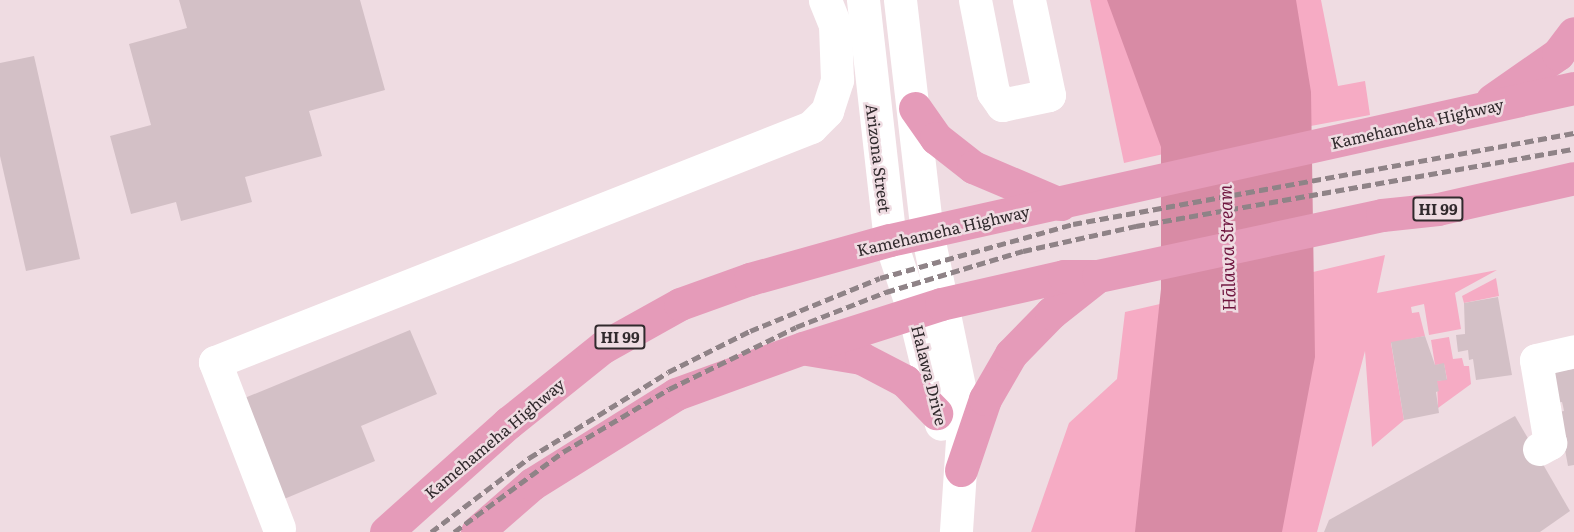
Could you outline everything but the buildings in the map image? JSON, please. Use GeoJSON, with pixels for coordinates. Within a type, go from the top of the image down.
{"type":"FeatureCollection","features":[{"type":"Feature","properties":{"kind":"main road"},"geometry":{"type":"LineString","coordinates":[[1483,106],[1558,54],[1574,33]]}},
{"type":"Feature","properties":{"kind":"main road","name":"Kamehameha Highway"},"geometry":{"type":"LineString","coordinates":[[386,532],[508,423],[603,346],[680,304],[750,279],[890,240],[1387,132],[1483,106],[1574,88]]}},
{"type":"Feature","properties":{"kind":"main road"},"geometry":{"type":"LineString","coordinates":[[915,108],[936,138],[973,167],[1060,204]]}},
{"type":"Feature","properties":{"kind":"main road"},"geometry":{"type":"LineString","coordinates":[[1493,195],[1574,155]]}},
{"type":"Feature","properties":{"kind":"main road","name":"HI 99"},"geometry":{"type":"LineString","coordinates":[[477,532],[532,484],[676,394],[803,348],[928,309],[1064,276],[1098,276],[1382,215],[1438,209],[1574,178]]}},
{"type":"Feature","properties":{"kind":"main road"},"geometry":{"type":"LineString","coordinates":[[1438,209],[1507,213],[1574,202]]}},
{"type":"Feature","properties":{"kind":"main road"},"geometry":{"type":"LineString","coordinates":[[961,470],[985,399],[1011,354],[1052,313],[1098,276]]}},
{"type":"Feature","properties":{"kind":"main road"},"geometry":{"type":"LineString","coordinates":[[803,348],[861,358],[905,381],[936,413]]}},
{"type":"Feature","properties":{"kind":"street"},"geometry":{"type":"LineString","coordinates":[[279,528],[215,362],[811,127],[827,111],[837,80],[835,25],[825,0]]}},
{"type":"Feature","properties":{"kind":"street","name":"Arizona Street"},"geometry":{"type":"LineString","coordinates":[[863,0],[890,240],[928,309]]}},
{"type":"Feature","properties":{"kind":"street"},"geometry":{"type":"LineString","coordinates":[[900,0],[915,108],[927,232],[928,309]]}},
{"type":"Feature","properties":{"kind":"street"},"geometry":{"type":"LineString","coordinates":[[975,0],[993,92],[1002,105],[1050,95],[1029,0]]}},
{"type":"Feature","properties":{"kind":"street","name":"Halawa Drive"},"geometry":{"type":"LineString","coordinates":[[928,309],[936,413],[961,470]]}},
{"type":"Feature","properties":{"kind":"street","name":"Halawa Drive"},"geometry":{"type":"LineString","coordinates":[[928,309],[964,410],[955,523]]}},
{"type":"Feature","properties":{"kind":"street"},"geometry":{"type":"LineString","coordinates":[[1539,449],[1550,443],[1536,360],[1574,351]]}},
{"type":"Feature","properties":{"kind":"shaded area"},"geometry":{"type":"Polygon","coordinates":[[[1090,0],[1228,0],[1229,139],[1124,163],[1090,0]]]}},
{"type":"Feature","properties":{"kind":"shaded area"},"geometry":{"type":"Polygon","coordinates":[[[1263,0],[1321,0],[1338,86],[1365,81],[1370,115],[1273,133],[1263,0]]]}},
{"type":"Feature","properties":{"kind":"shaded area"},"geometry":{"type":"Polygon","coordinates":[[[1385,255],[1377,293],[1497,270],[1455,293],[1461,329],[1429,335],[1424,304],[1411,307],[1412,313],[1419,312],[1425,336],[1391,343],[1404,420],[1372,447],[1365,351],[1317,532],[1241,532],[1292,277],[1385,255]]]}},
{"type":"Feature","properties":{"kind":"shaded area"},"geometry":{"type":"Polygon","coordinates":[[[1496,278],[1499,296],[1464,303],[1462,296],[1496,278]]]}},
{"type":"Feature","properties":{"kind":"shaded area"},"geometry":{"type":"Polygon","coordinates":[[[1217,291],[1175,532],[1031,532],[1069,423],[1117,379],[1125,312],[1217,291]]]}},
{"type":"Feature","properties":{"kind":"shaded area"},"geometry":{"type":"Polygon","coordinates":[[[1449,337],[1453,359],[1462,358],[1464,366],[1469,366],[1471,384],[1438,408],[1437,381],[1447,379],[1444,364],[1435,365],[1431,340],[1449,337]]]}},
{"type":"Feature","properties":{"kind":"water","name":"Hālawa Stream"},"geometry":{"type":"Polygon","coordinates":[[[1107,0],[1296,0],[1311,92],[1315,357],[1282,532],[1135,532],[1161,289],[1161,147],[1107,0]]]}},
{"type":"Feature","properties":{"kind":"railway"},"geometry":{"type":"LineString","coordinates":[[431,532],[529,458],[668,372],[750,331],[880,278],[1073,224],[1574,133]]}},
{"type":"Feature","properties":{"kind":"railway"},"geometry":{"type":"LineString","coordinates":[[454,532],[563,452],[669,389],[796,327],[886,292],[1023,251],[1136,226],[1574,149]]}}]}
